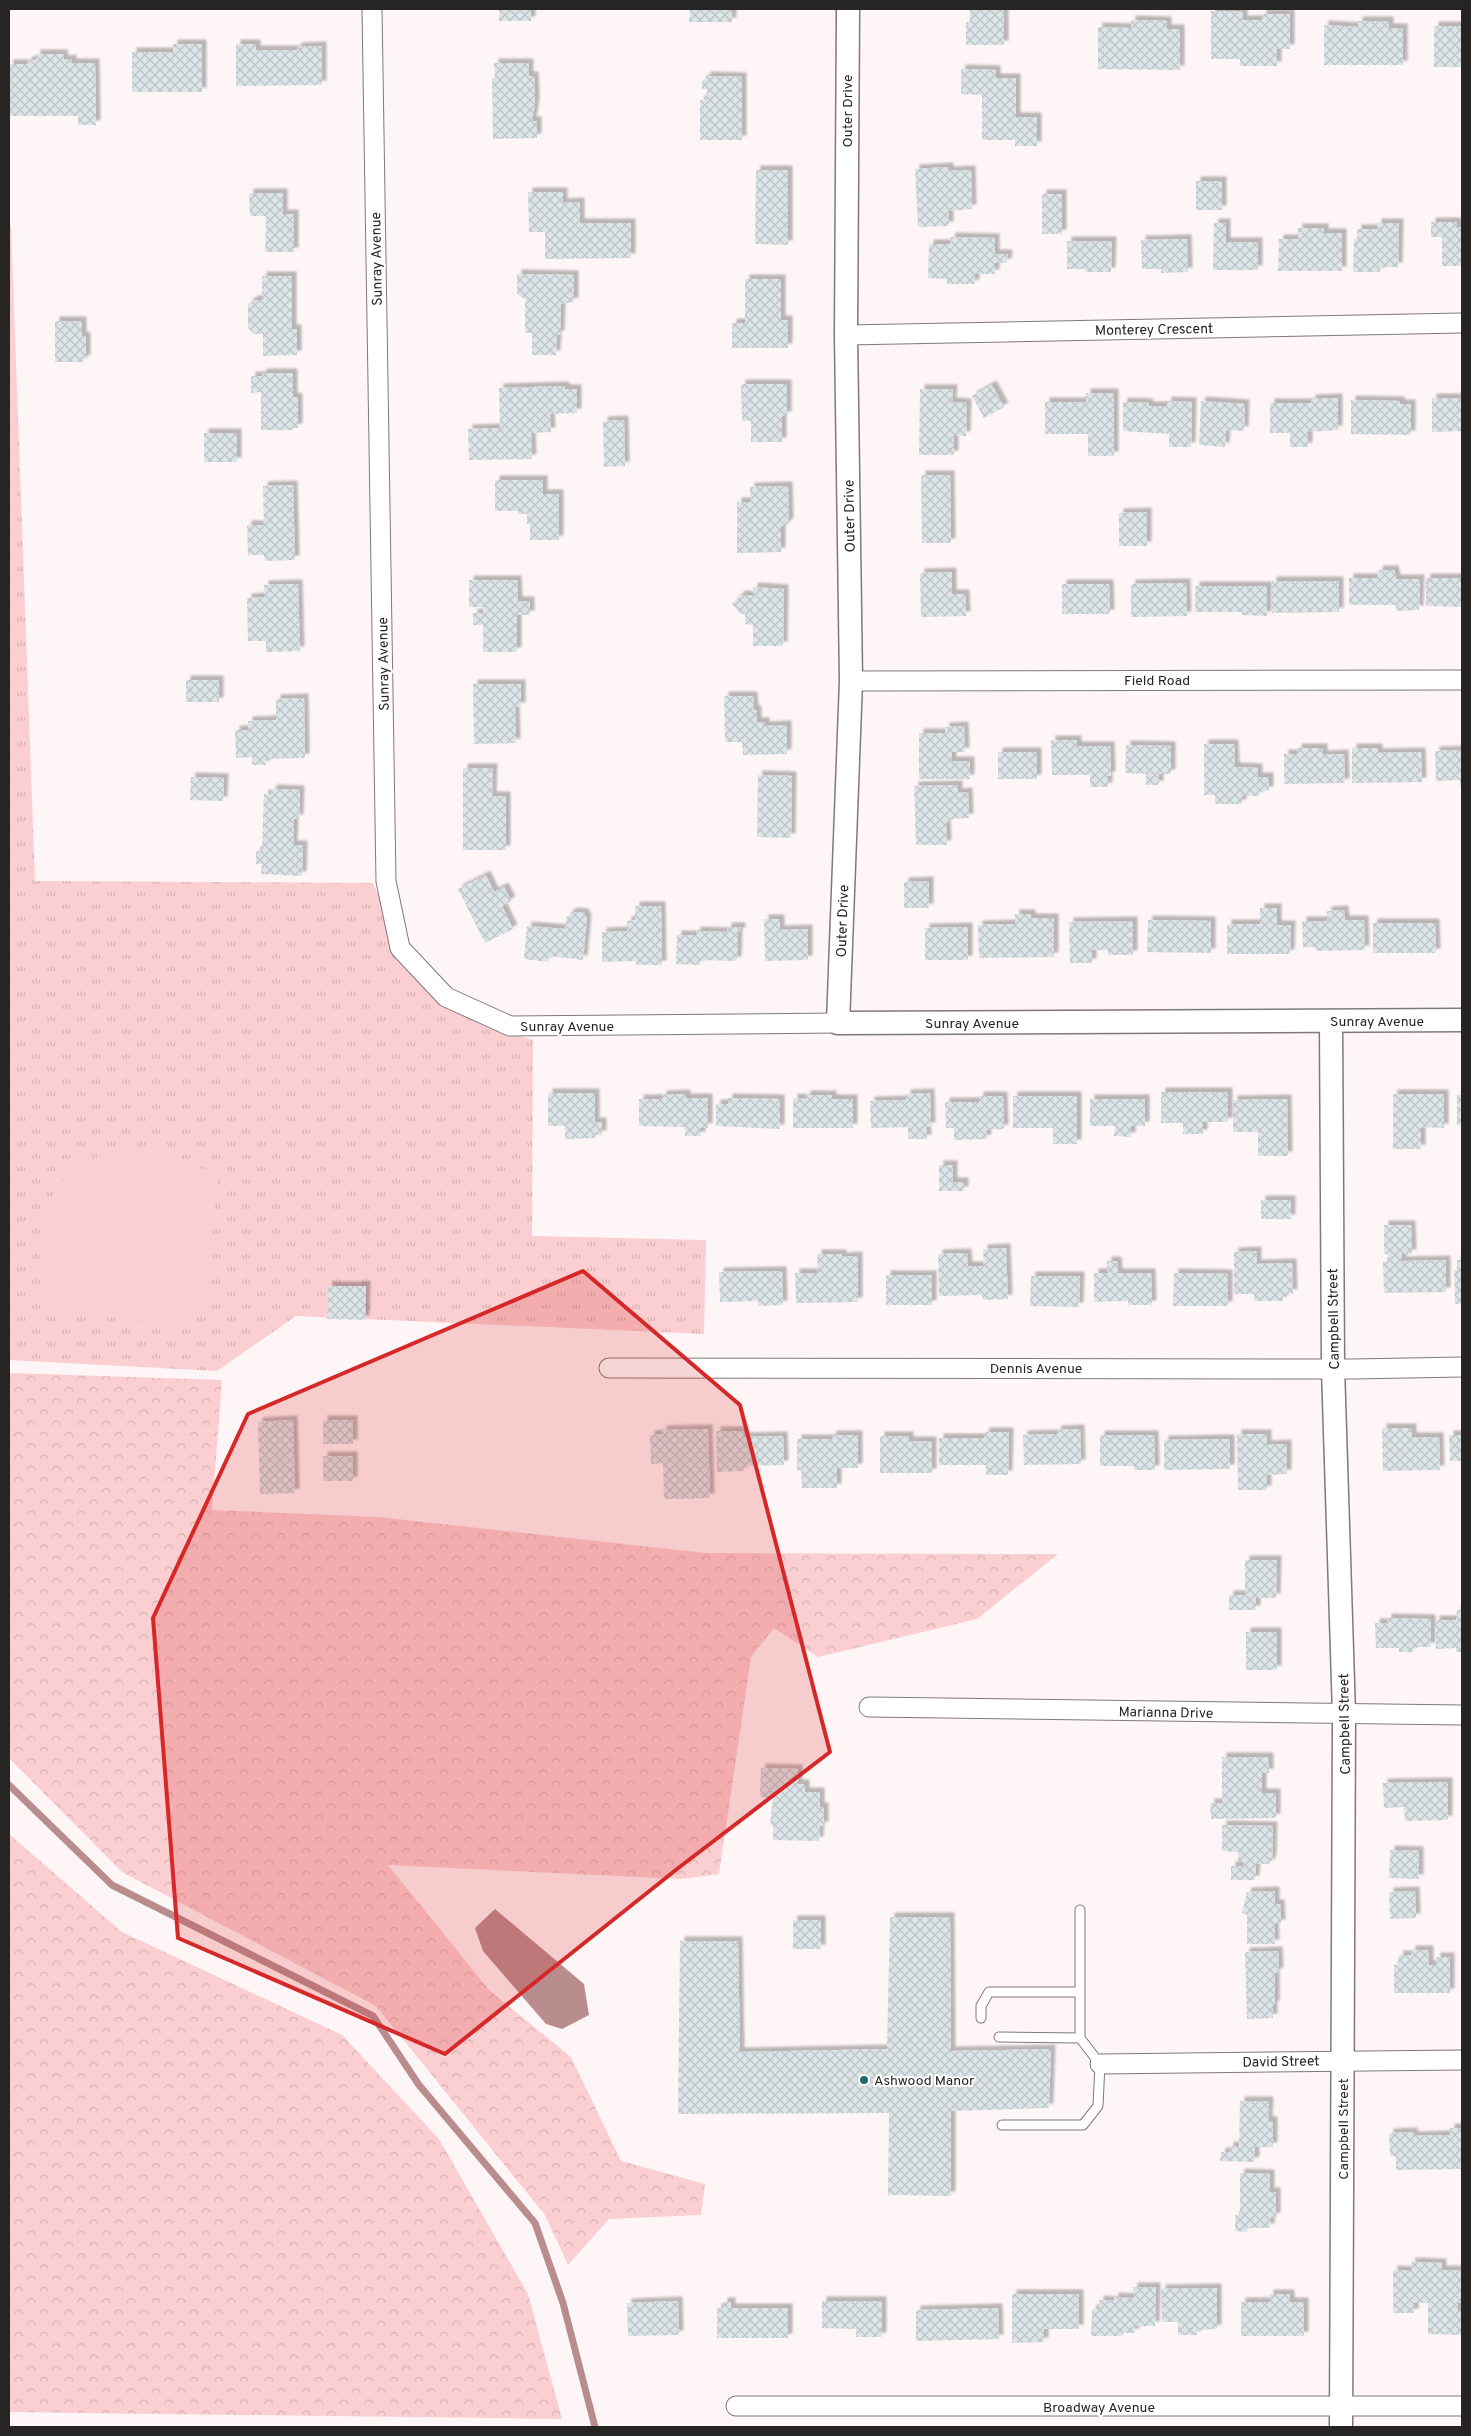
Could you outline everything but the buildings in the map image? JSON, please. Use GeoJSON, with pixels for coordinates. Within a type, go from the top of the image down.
{"type":"FeatureCollection","features":[{"type":"Feature","properties":{"kind":"street","name":"Sunray Avenue"},"geometry":{"type":"LineString","coordinates":[[372,9],[386,880],[400,948],[446,997],[510,1026],[1462,1020]]}},
{"type":"Feature","properties":{"kind":"street","name":"Outer Drive"},"geometry":{"type":"LineString","coordinates":[[838,1024],[851,681],[846,335],[848,9]]}},
{"type":"Feature","properties":{"kind":"street","name":"Monterey Crescent"},"geometry":{"type":"LineString","coordinates":[[846,335],[1462,324]]}},
{"type":"Feature","properties":{"kind":"street","name":"Field Road"},"geometry":{"type":"LineString","coordinates":[[851,681],[1462,680]]}},
{"type":"Feature","properties":{"kind":"street","name":"Campbell Street"},"geometry":{"type":"LineString","coordinates":[[1331,1021],[1334,1368],[1344,1714],[1341,2417]]}},
{"type":"Feature","properties":{"kind":"street","name":"Dennis Avenue"},"geometry":{"type":"LineString","coordinates":[[609,1368],[1462,1367]]}},
{"type":"Feature","properties":{"kind":"street","name":"Marianna Drive"},"geometry":{"type":"LineString","coordinates":[[869,1707],[1462,1715]]}},
{"type":"Feature","properties":{"kind":"street","name":"David Street"},"geometry":{"type":"LineString","coordinates":[[1100,2064],[1462,2060]]}},
{"type":"Feature","properties":{"kind":"street","name":"Broadway Avenue"},"geometry":{"type":"LineString","coordinates":[[736,2406],[1341,2417],[1462,2406]]}},
{"type":"Feature","properties":{"kind":"lane"},"geometry":{"type":"LineString","coordinates":[[1002,2125],[1083,2125],[1098,2106],[1100,2064],[1080,2038],[1080,1910]]}},
{"type":"Feature","properties":{"kind":"lane"},"geometry":{"type":"LineString","coordinates":[[981,2018],[981,2006],[989,1992],[1080,1992]]}},
{"type":"Feature","properties":{"kind":"lane"},"geometry":{"type":"LineString","coordinates":[[999,2036],[1080,2038]]}},
{"type":"Feature","properties":{"kind":"highlighted area"},"geometry":{"type":"Polygon","coordinates":[[[583,1271],[740,1405],[830,1752],[677,1869],[445,2054],[178,1938],[153,1618],[248,1414],[583,1271]]]}},
{"type":"Feature","properties":{"kind":"green space"},"geometry":{"type":"Polygon","coordinates":[[[9,226],[11,226],[35,881],[373,883],[405,958],[439,1001],[482,1025],[533,1040],[532,1236],[706,1240],[704,1334],[296,1316],[217,1371],[9,1360],[9,226]]]}},
{"type":"Feature","properties":{"kind":"green space"},"geometry":{"type":"Polygon","coordinates":[[[149,1150],[184,1165],[218,1172],[204,1303],[170,1324],[42,1310],[43,1278],[38,1247],[43,1209],[70,1171],[107,1152],[149,1150]]]}},
{"type":"Feature","properties":{"kind":"green space"},"geometry":{"type":"Polygon","coordinates":[[[9,1373],[222,1380],[212,1510],[378,1517],[706,1553],[1058,1554],[977,1619],[818,1657],[774,1628],[751,1657],[719,1874],[681,1879],[388,1865],[490,1991],[571,2057],[621,2161],[705,2184],[701,2215],[609,2219],[568,2265],[545,2215],[376,2006],[122,1872],[9,1758],[9,1373]]]}},
{"type":"Feature","properties":{"kind":"green space"},"geometry":{"type":"Polygon","coordinates":[[[9,1834],[122,1932],[342,2035],[439,2139],[528,2294],[562,2419],[9,2412],[9,1834]]]}},
{"type":"Feature","properties":{"kind":"shaded area"},"geometry":{"type":"Polygon","coordinates":[[[495,1909],[584,1984],[589,2015],[562,2029],[546,2024],[483,1951],[475,1928],[495,1909]]]}},
{"type":"Feature","properties":{"kind":"waterway"},"geometry":{"type":"LineString","coordinates":[[9,1785],[112,1885],[373,2016],[419,2085],[535,2223],[563,2303],[595,2427]]}},
{"type":"Feature","properties":{"kind":"place","name":"Ashwood Manor"},"geometry":{"type":"Point","coordinates":[864,2080]}}]}
